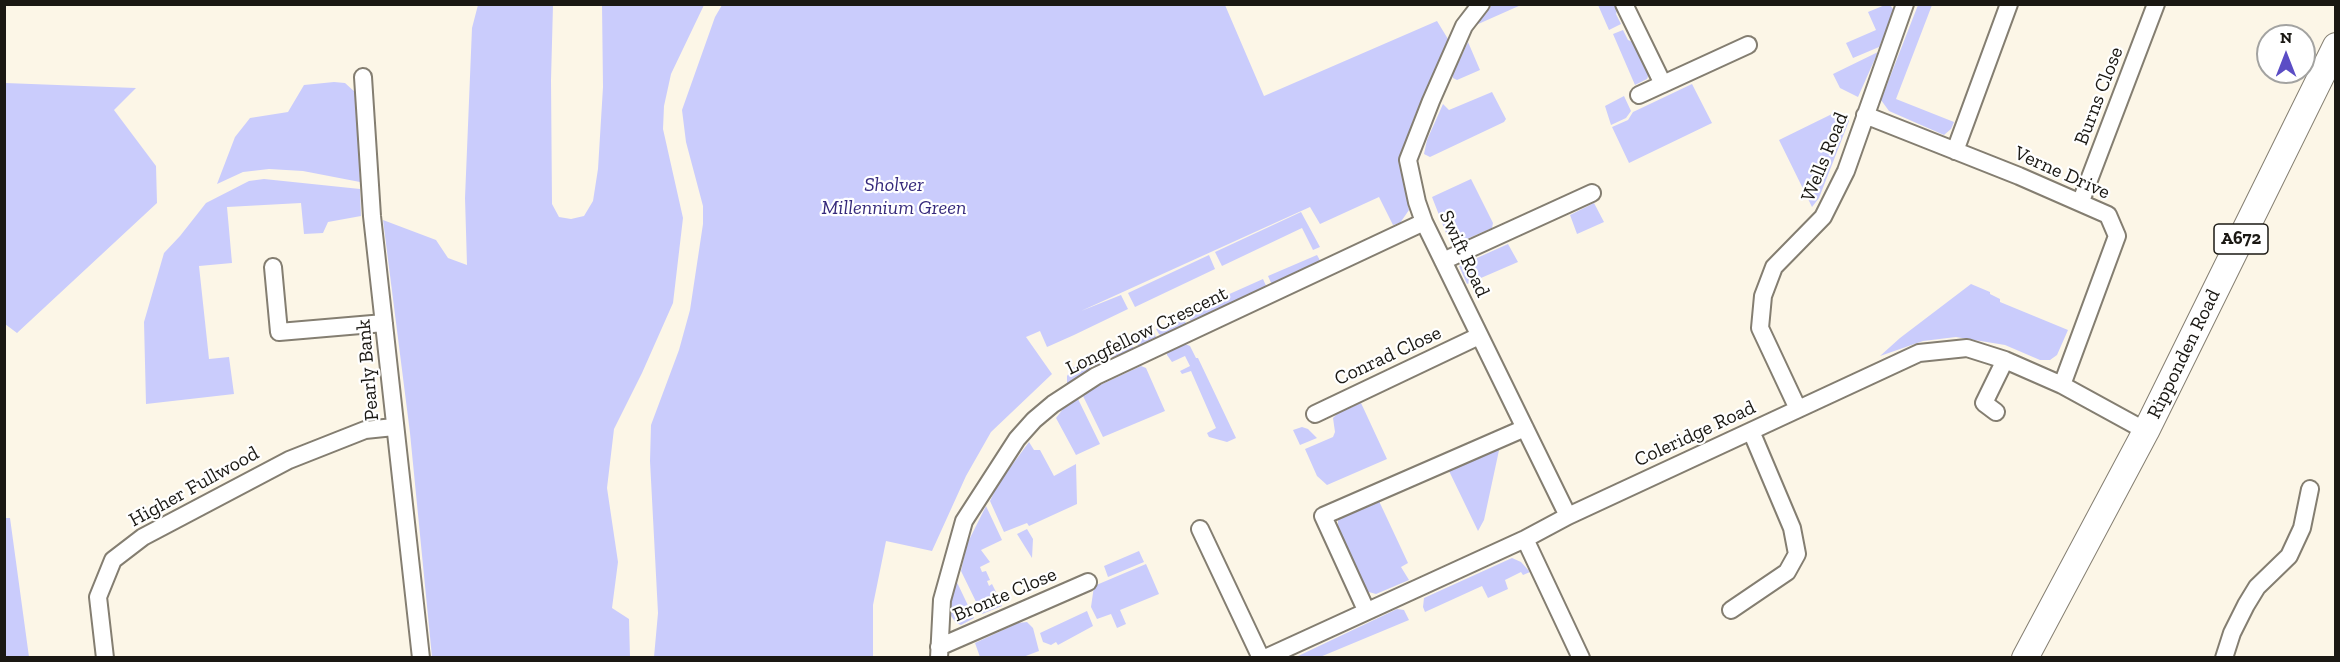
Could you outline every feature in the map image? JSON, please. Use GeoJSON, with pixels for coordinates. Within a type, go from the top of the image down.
{"type":"FeatureCollection","features":[{"type":"Feature","properties":{"kind":"main road","name":"Ripponden Road"},"geometry":{"type":"LineString","coordinates":[[2025,657],[2146,431],[2336,46]]}},
{"type":"Feature","properties":{"kind":"street","name":"Swift Road"},"geometry":{"type":"LineString","coordinates":[[1481,4],[1464,26],[1408,160],[1424,222],[1568,516]]}},
{"type":"Feature","properties":{"kind":"street"},"geometry":{"type":"LineString","coordinates":[[1624,4],[1663,84]]}},
{"type":"Feature","properties":{"kind":"street","name":"Wells Road"},"geometry":{"type":"LineString","coordinates":[[1798,409],[1760,327],[1763,296],[1774,267],[1823,217],[1846,171],[1905,4]]}},
{"type":"Feature","properties":{"kind":"street"},"geometry":{"type":"LineString","coordinates":[[1955,151],[2009,4]]}},
{"type":"Feature","properties":{"kind":"street","name":"Burns Close"},"geometry":{"type":"LineString","coordinates":[[2081,201],[2156,4]]}},
{"type":"Feature","properties":{"kind":"street"},"geometry":{"type":"LineString","coordinates":[[1639,95],[1748,45]]}},
{"type":"Feature","properties":{"kind":"street","name":"Pearly Bank"},"geometry":{"type":"LineString","coordinates":[[363,77],[372,216],[421,657]]}},
{"type":"Feature","properties":{"kind":"street","name":"Verne Drive"},"geometry":{"type":"LineString","coordinates":[[1865,115],[2081,201],[2108,215],[2117,236],[2062,385]]}},
{"type":"Feature","properties":{"kind":"street"},"geometry":{"type":"LineString","coordinates":[[1443,261],[1592,193]]}},
{"type":"Feature","properties":{"kind":"street","name":"Longfellow Crescent"},"geometry":{"type":"LineString","coordinates":[[939,652],[942,600],[964,521],[1017,439],[1034,420],[1053,404],[1096,376],[1424,222]]}},
{"type":"Feature","properties":{"kind":"street"},"geometry":{"type":"LineString","coordinates":[[273,267],[279,332],[384,323]]}},
{"type":"Feature","properties":{"kind":"street","name":"Conrad Close"},"geometry":{"type":"LineString","coordinates":[[1315,414],[1479,336]]}},
{"type":"Feature","properties":{"kind":"street","name":"Coleridge Road"},"geometry":{"type":"LineString","coordinates":[[1200,529],[1263,657],[1525,538],[1919,353],[1967,348],[2006,360],[2062,385],[2146,431]]}},
{"type":"Feature","properties":{"kind":"street"},"geometry":{"type":"LineString","coordinates":[[1996,412],[1984,403],[2006,360]]}},
{"type":"Feature","properties":{"kind":"street","name":"Higher Fullwood"},"geometry":{"type":"LineString","coordinates":[[105,657],[99,597],[113,560],[143,537],[289,460],[365,430],[394,427]]}},
{"type":"Feature","properties":{"kind":"street"},"geometry":{"type":"LineString","coordinates":[[1366,610],[1323,516],[1525,428]]}},
{"type":"Feature","properties":{"kind":"street"},"geometry":{"type":"LineString","coordinates":[[1731,610],[1787,572],[1797,554],[1792,528],[1751,431]]}},
{"type":"Feature","properties":{"kind":"street"},"geometry":{"type":"LineString","coordinates":[[2224,657],[2232,633],[2246,605],[2258,587],[2289,556],[2302,528],[2310,489]]}},
{"type":"Feature","properties":{"kind":"street"},"geometry":{"type":"LineString","coordinates":[[1525,538],[1581,657]]}},
{"type":"Feature","properties":{"kind":"street","name":"Bronte Close"},"geometry":{"type":"LineString","coordinates":[[939,652],[1088,582]]}},
{"type":"Feature","properties":{"kind":"green space"},"geometry":{"type":"Polygon","coordinates":[[[1492,4],[1521,5],[1476,25],[1492,4]]]}},
{"type":"Feature","properties":{"kind":"green space"},"geometry":{"type":"Polygon","coordinates":[[[478,5],[553,5],[552,204],[559,217],[571,219],[584,216],[593,201],[598,169],[603,87],[602,5],[704,5],[671,74],[664,106],[663,129],[683,218],[673,303],[614,429],[607,488],[618,562],[612,608],[629,619],[630,657],[432,657],[410,433],[383,220],[436,240],[448,258],[467,265],[465,198],[472,28],[478,5]]]}},
{"type":"Feature","properties":{"kind":"green space","name":"Sholver Millennium Green"},"geometry":{"type":"Polygon","coordinates":[[[722,5],[1225,5],[1264,96],[1437,21],[1448,39],[1413,120],[1406,142],[1403,176],[1409,210],[1400,223],[1393,225],[1379,197],[1320,224],[1310,207],[1081,311],[1121,295],[1128,309],[1074,335],[1047,347],[1040,331],[1026,337],[1052,374],[991,432],[966,476],[932,551],[886,541],[873,605],[873,657],[654,657],[658,613],[650,461],[651,425],[679,350],[690,310],[703,224],[703,206],[686,142],[682,110],[715,17],[722,5]]]}},
{"type":"Feature","properties":{"kind":"green space"},"geometry":{"type":"Polygon","coordinates":[[[1598,5],[1616,5],[1618,8],[1616,14],[1621,24],[1609,30],[1598,5]]]}},
{"type":"Feature","properties":{"kind":"green space"},"geometry":{"type":"Polygon","coordinates":[[[1890,5],[1893,15],[1879,47],[1853,58],[1846,43],[1876,30],[1868,12],[1890,5]]]}},
{"type":"Feature","properties":{"kind":"green space"},"geometry":{"type":"Polygon","coordinates":[[[1918,5],[1932,5],[1896,99],[1954,122],[1951,129],[1944,135],[1889,111],[1881,100],[1918,5]]]}},
{"type":"Feature","properties":{"kind":"green space"},"geometry":{"type":"Polygon","coordinates":[[[1623,30],[1628,40],[1633,42],[1649,74],[1647,79],[1635,85],[1613,34],[1623,30]]]}},
{"type":"Feature","properties":{"kind":"green space"},"geometry":{"type":"Polygon","coordinates":[[[1468,42],[1480,70],[1457,80],[1453,78],[1453,74],[1468,42]]]}},
{"type":"Feature","properties":{"kind":"green space"},"geometry":{"type":"Polygon","coordinates":[[[1878,52],[1858,97],[1840,88],[1833,74],[1878,52]]]}},
{"type":"Feature","properties":{"kind":"green space"},"geometry":{"type":"Polygon","coordinates":[[[5,83],[136,88],[114,110],[156,166],[157,203],[17,333],[5,324],[5,83]]]}},
{"type":"Feature","properties":{"kind":"green space"},"geometry":{"type":"Polygon","coordinates":[[[345,83],[356,93],[360,182],[303,171],[269,169],[243,172],[217,184],[235,137],[250,118],[288,112],[304,85],[345,83]]]}},
{"type":"Feature","properties":{"kind":"green space"},"geometry":{"type":"Polygon","coordinates":[[[1692,84],[1712,123],[1629,163],[1612,127],[1628,120],[1633,112],[1692,84]]]}},
{"type":"Feature","properties":{"kind":"green space"},"geometry":{"type":"Polygon","coordinates":[[[1492,92],[1506,119],[1504,122],[1430,157],[1424,154],[1427,140],[1443,104],[1449,110],[1492,92]]]}},
{"type":"Feature","properties":{"kind":"green space"},"geometry":{"type":"Polygon","coordinates":[[[1624,96],[1631,111],[1626,118],[1611,125],[1605,106],[1624,96]]]}},
{"type":"Feature","properties":{"kind":"green space"},"geometry":{"type":"Polygon","coordinates":[[[1834,113],[1845,115],[1849,121],[1819,198],[1812,207],[1779,140],[1834,113]]]}},
{"type":"Feature","properties":{"kind":"green space"},"geometry":{"type":"Polygon","coordinates":[[[264,179],[360,189],[361,216],[328,222],[323,233],[304,234],[301,203],[227,207],[232,263],[199,266],[209,359],[229,357],[234,394],[146,404],[144,322],[164,253],[206,203],[249,181],[264,179]]]}},
{"type":"Feature","properties":{"kind":"green space"},"geometry":{"type":"Polygon","coordinates":[[[1471,179],[1493,223],[1492,228],[1460,242],[1454,241],[1446,233],[1432,197],[1471,179]]]}},
{"type":"Feature","properties":{"kind":"green space"},"geometry":{"type":"Polygon","coordinates":[[[1594,203],[1604,222],[1577,234],[1570,215],[1594,203]]]}},
{"type":"Feature","properties":{"kind":"green space"},"geometry":{"type":"Polygon","coordinates":[[[1301,212],[1320,247],[1313,250],[1302,228],[1222,266],[1215,252],[1301,212]]]}},
{"type":"Feature","properties":{"kind":"green space"},"geometry":{"type":"Polygon","coordinates":[[[1508,244],[1518,262],[1467,284],[1459,266],[1508,244]]]}},
{"type":"Feature","properties":{"kind":"green space"},"geometry":{"type":"Polygon","coordinates":[[[1209,255],[1215,269],[1135,307],[1128,293],[1209,255]]]}},
{"type":"Feature","properties":{"kind":"green space"},"geometry":{"type":"Polygon","coordinates":[[[1317,255],[1322,264],[1272,285],[1268,276],[1317,255]]]}},
{"type":"Feature","properties":{"kind":"green space"},"geometry":{"type":"Polygon","coordinates":[[[1263,279],[1267,288],[1192,324],[1187,313],[1263,279]]]}},
{"type":"Feature","properties":{"kind":"green space"},"geometry":{"type":"Polygon","coordinates":[[[1971,284],[1990,292],[2000,299],[2000,302],[2068,330],[2057,355],[2050,360],[2040,360],[2005,345],[1956,337],[1923,341],[1880,356],[1900,338],[1971,284]]]}},
{"type":"Feature","properties":{"kind":"green space"},"geometry":{"type":"Polygon","coordinates":[[[1182,316],[1187,325],[1163,337],[1159,334],[1156,329],[1182,316]]]}},
{"type":"Feature","properties":{"kind":"green space"},"geometry":{"type":"Polygon","coordinates":[[[1153,330],[1155,340],[1139,347],[1134,338],[1153,330]]]}},
{"type":"Feature","properties":{"kind":"green space"},"geometry":{"type":"Polygon","coordinates":[[[1131,340],[1134,350],[1113,359],[1110,351],[1131,340]]]}},
{"type":"Feature","properties":{"kind":"green space"},"geometry":{"type":"Polygon","coordinates":[[[1185,344],[1190,346],[1198,358],[1236,438],[1227,442],[1209,437],[1207,433],[1216,428],[1191,371],[1182,374],[1180,371],[1190,366],[1185,356],[1172,362],[1167,355],[1185,344]]]}},
{"type":"Feature","properties":{"kind":"green space"},"geometry":{"type":"Polygon","coordinates":[[[1108,353],[1112,361],[1096,368],[1091,360],[1108,353]]]}},
{"type":"Feature","properties":{"kind":"green space"},"geometry":{"type":"Polygon","coordinates":[[[1087,361],[1091,368],[1090,371],[1067,387],[1067,376],[1072,368],[1087,361]]]}},
{"type":"Feature","properties":{"kind":"green space"},"geometry":{"type":"Polygon","coordinates":[[[1141,366],[1146,368],[1165,411],[1103,437],[1083,396],[1096,387],[1141,366]]]}},
{"type":"Feature","properties":{"kind":"green space"},"geometry":{"type":"Polygon","coordinates":[[[1078,399],[1100,444],[1076,455],[1056,418],[1063,409],[1078,399]]]}},
{"type":"Feature","properties":{"kind":"green space"},"geometry":{"type":"Polygon","coordinates":[[[1361,403],[1387,459],[1327,485],[1317,476],[1305,449],[1333,437],[1335,432],[1333,418],[1361,403]]]}},
{"type":"Feature","properties":{"kind":"green space"},"geometry":{"type":"Polygon","coordinates":[[[1302,427],[1308,429],[1317,438],[1300,445],[1293,430],[1302,427]]]}},
{"type":"Feature","properties":{"kind":"green space"},"geometry":{"type":"Polygon","coordinates":[[[1501,441],[1484,520],[1478,531],[1449,471],[1437,476],[1438,469],[1501,441]]]}},
{"type":"Feature","properties":{"kind":"green space"},"geometry":{"type":"Polygon","coordinates":[[[1029,442],[1034,450],[1040,450],[1054,476],[1076,464],[1077,504],[1029,526],[1027,523],[1004,532],[990,501],[998,484],[1029,442]]]}},
{"type":"Feature","properties":{"kind":"green space"},"geometry":{"type":"Polygon","coordinates":[[[1378,499],[1408,563],[1401,567],[1409,580],[1376,594],[1365,591],[1338,536],[1338,519],[1343,514],[1378,499]]]}},
{"type":"Feature","properties":{"kind":"green space"},"geometry":{"type":"Polygon","coordinates":[[[986,506],[1002,540],[981,550],[990,562],[980,567],[982,572],[986,571],[990,580],[987,581],[989,586],[992,584],[996,592],[993,594],[995,599],[998,598],[1002,606],[982,614],[961,571],[967,544],[986,506]]]}},
{"type":"Feature","properties":{"kind":"green space"},"geometry":{"type":"Polygon","coordinates":[[[5,518],[10,518],[29,657],[5,657],[5,518]]]}},
{"type":"Feature","properties":{"kind":"green space"},"geometry":{"type":"Polygon","coordinates":[[[1027,529],[1033,539],[1032,558],[1017,534],[1027,529]]]}},
{"type":"Feature","properties":{"kind":"green space"},"geometry":{"type":"Polygon","coordinates":[[[1139,551],[1144,562],[1108,577],[1104,566],[1139,551]]]}},
{"type":"Feature","properties":{"kind":"green space"},"geometry":{"type":"Polygon","coordinates":[[[1512,558],[1521,562],[1530,572],[1523,575],[1521,572],[1505,580],[1508,589],[1488,598],[1482,586],[1425,612],[1424,598],[1512,558]]]}},
{"type":"Feature","properties":{"kind":"green space"},"geometry":{"type":"Polygon","coordinates":[[[1146,564],[1159,594],[1120,610],[1126,624],[1117,628],[1111,614],[1097,619],[1091,607],[1094,586],[1146,564]]]}},
{"type":"Feature","properties":{"kind":"green space"},"geometry":{"type":"Polygon","coordinates":[[[953,574],[974,618],[961,625],[956,623],[949,613],[953,574]]]}},
{"type":"Feature","properties":{"kind":"green space"},"geometry":{"type":"Polygon","coordinates":[[[1397,609],[1404,610],[1409,620],[1320,657],[1296,657],[1397,609]]]}},
{"type":"Feature","properties":{"kind":"green space"},"geometry":{"type":"Polygon","coordinates":[[[1087,611],[1093,626],[1058,645],[1056,642],[1051,645],[1043,642],[1040,633],[1087,611]]]}},
{"type":"Feature","properties":{"kind":"green space"},"geometry":{"type":"Polygon","coordinates":[[[1027,622],[1033,628],[1039,651],[1023,657],[980,657],[975,643],[1018,623],[1027,622]]]}}]}
